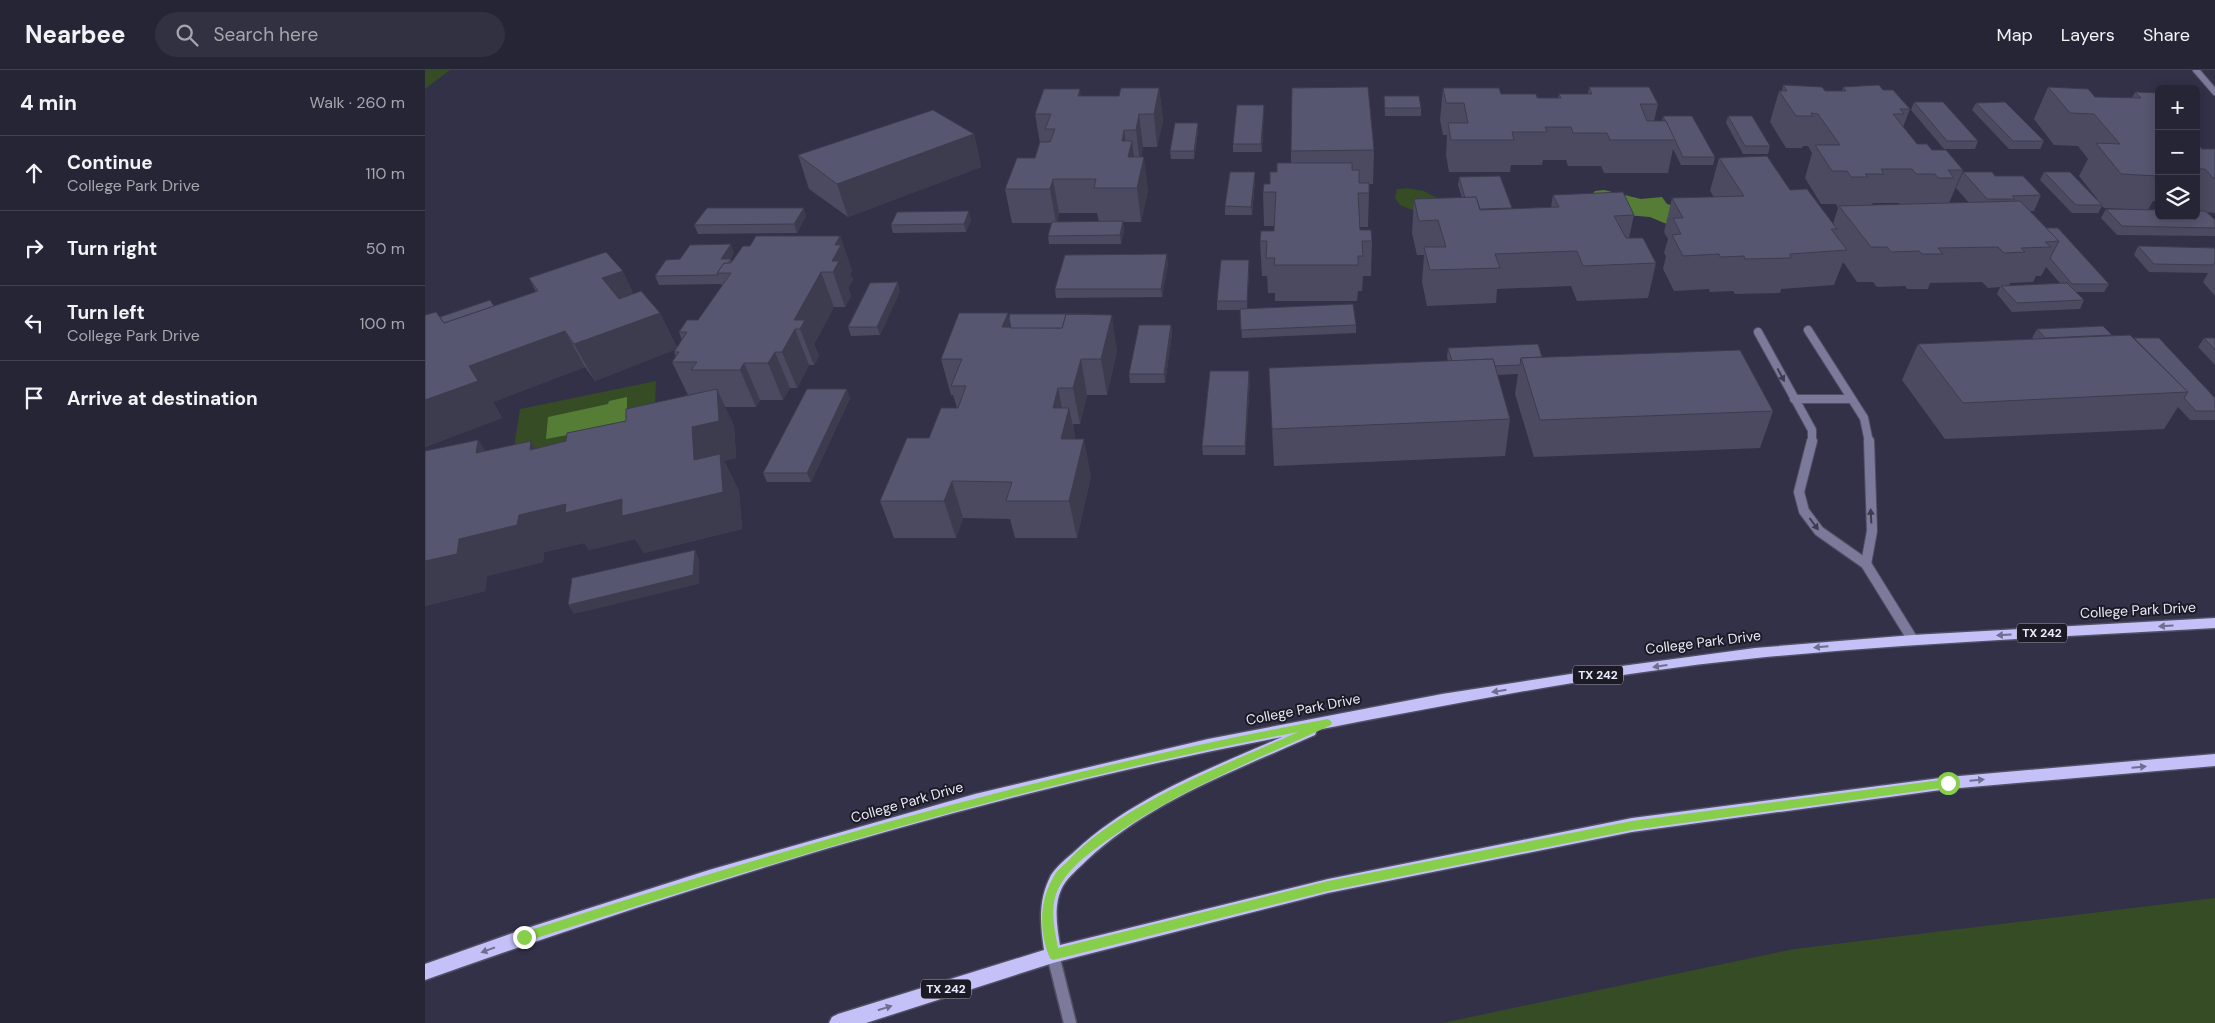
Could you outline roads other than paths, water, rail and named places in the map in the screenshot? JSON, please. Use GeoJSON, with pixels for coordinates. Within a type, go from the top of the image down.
{"type":"FeatureCollection","features":[{"type":"Feature","properties":{"kind":"main road","name":"College Park Drive"},"geometry":{"type":"LineString","coordinates":[[425,972],[524,937],[709,878],[975,801],[1208,745],[1328,722],[1623,671],[1755,653],[1913,640],[2215,623]]}},
{"type":"Feature","properties":{"kind":"main road"},"geometry":{"type":"LineString","coordinates":[[1053,955],[1046,911],[1057,880],[1083,851],[1132,817],[1149,808],[1328,722]]}},
{"type":"Feature","properties":{"kind":"main road","name":"TX 242"},"geometry":{"type":"LineString","coordinates":[[838,1023],[1053,955],[1328,886],[1632,826],[1948,783],[2215,760]]}},
{"type":"Feature","properties":{"kind":"street"},"geometry":{"type":"LineString","coordinates":[[2196,70],[2215,92]]}},
{"type":"Feature","properties":{"kind":"street"},"geometry":{"type":"LineString","coordinates":[[1809,330],[1864,418],[1869,436],[1872,531],[1866,564]]}},
{"type":"Feature","properties":{"kind":"street"},"geometry":{"type":"LineString","coordinates":[[1758,332],[1812,430],[1812,447],[1799,492],[1805,511],[1819,531],[1866,564],[1913,640]]}},
{"type":"Feature","properties":{"kind":"street"},"geometry":{"type":"LineString","coordinates":[[1794,399],[1851,399]]}},
{"type":"Feature","properties":{"kind":"street"},"geometry":{"type":"LineString","coordinates":[[1053,955],[1070,1023]]}}]}
